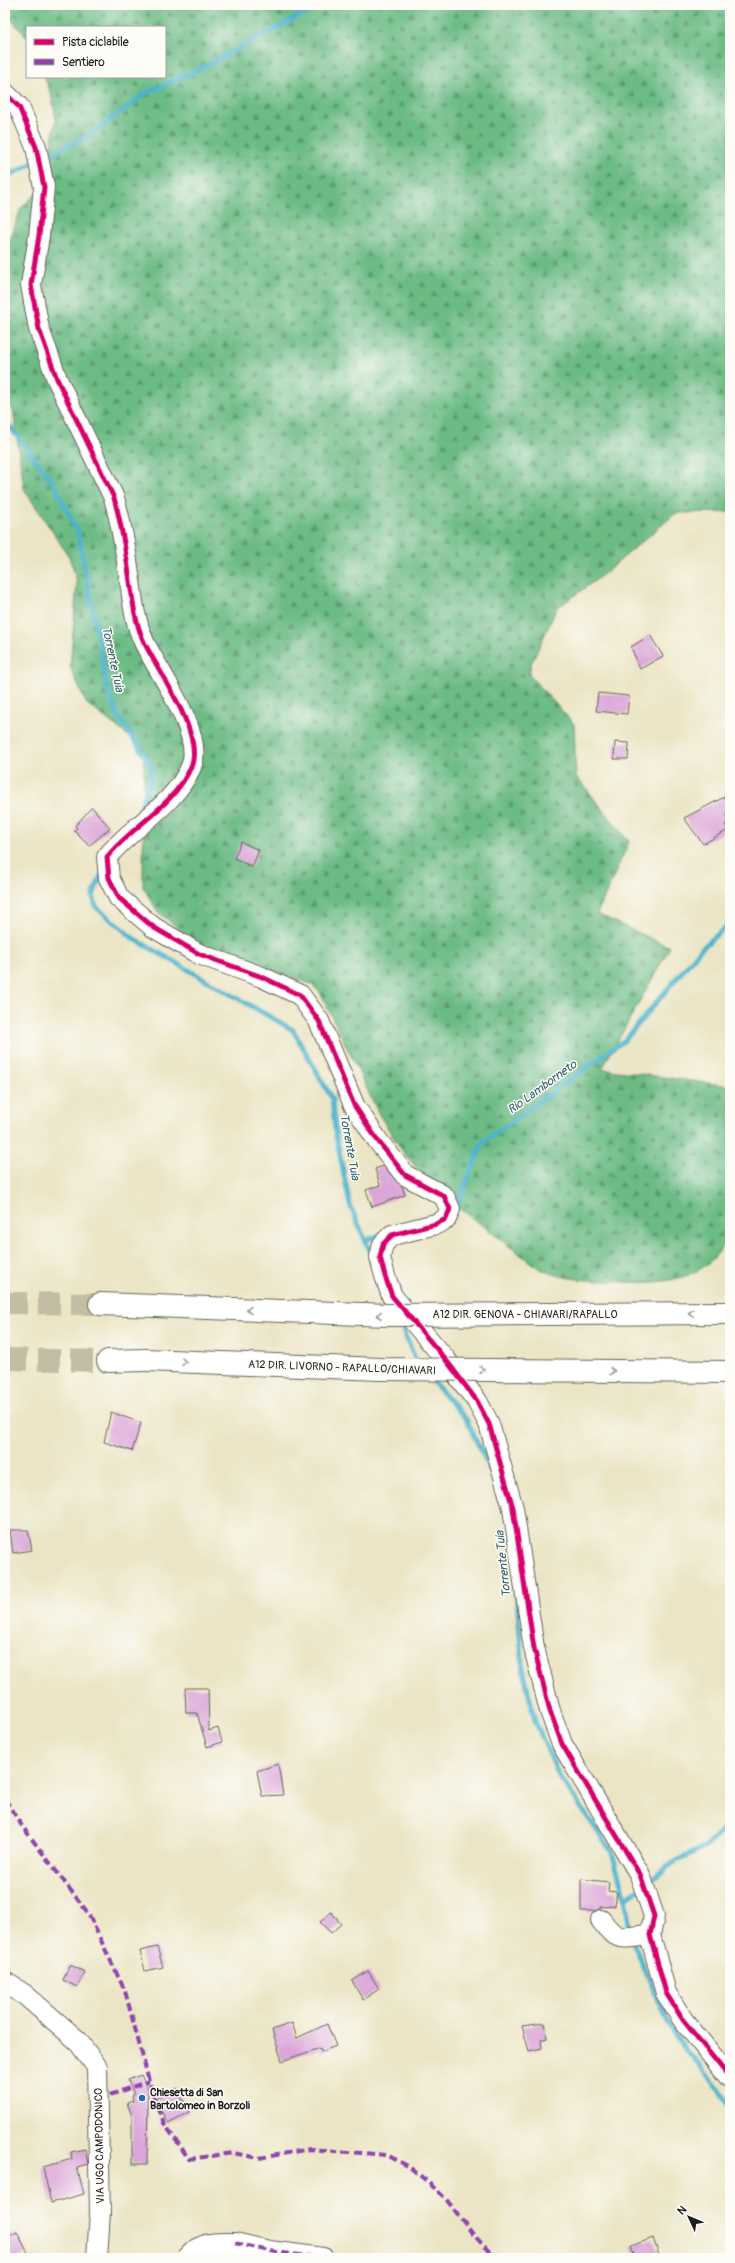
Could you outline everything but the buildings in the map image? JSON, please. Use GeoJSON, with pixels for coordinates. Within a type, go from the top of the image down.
{"type":"FeatureCollection","features":[{"type":"Feature","properties":{"kind":"highway","name":"A12 DIR. GENOVA - CHIAVARI/RAPALLO"},"geometry":{"type":"LineString","coordinates":[[100,1304],[388,1315],[730,1313]]}},
{"type":"Feature","properties":{"kind":"highway","name":"A12 DIR. LIVORNO - RAPALLO/CHIAVARI"},"geometry":{"type":"LineString","coordinates":[[108,1361],[145,1360],[380,1369],[730,1372]]}},
{"type":"Feature","properties":{"kind":"street"},"geometry":{"type":"LineString","coordinates":[[5,93],[19,107],[36,147],[44,186],[39,236],[31,285],[39,329],[57,379],[114,498],[119,516],[134,617],[144,643],[180,707],[192,739],[192,766],[162,808],[120,842],[107,857],[109,878],[119,898],[154,927],[199,954],[262,977],[300,995],[319,1021],[354,1104],[378,1141],[406,1175],[444,1196],[450,1209],[446,1219],[436,1224],[392,1235],[383,1244],[380,1257],[392,1296],[477,1401],[489,1424],[513,1508],[534,1648],[550,1711],[562,1744],[640,1875],[654,1916],[650,1935],[666,1993],[684,2020],[730,2078]]}},
{"type":"Feature","properties":{"kind":"street"},"geometry":{"type":"LineString","coordinates":[[601,1920],[611,1934],[617,1938],[650,1935]]}},
{"type":"Feature","properties":{"kind":"street","name":"VIA UGO CAMPODONICO"},"geometry":{"type":"LineString","coordinates":[[5,1982],[25,1995],[77,2040],[97,2067],[100,2212],[97,2258]]}},
{"type":"Feature","properties":{"kind":"street"},"geometry":{"type":"LineString","coordinates":[[187,2258],[198,2247],[214,2243],[236,2250],[269,2251],[323,2258]]}},
{"type":"Feature","properties":{"kind":"green space"},"geometry":{"type":"Polygon","coordinates":[[[5,5],[730,5],[730,512],[676,513],[604,574],[557,608],[531,664],[529,675],[574,724],[576,776],[629,842],[597,914],[670,947],[602,1069],[730,1086],[731,1224],[723,1245],[714,1258],[702,1268],[689,1275],[674,1279],[642,1283],[578,1279],[555,1275],[534,1265],[444,1196],[405,1155],[380,1116],[320,992],[311,984],[199,945],[158,912],[143,887],[144,748],[86,703],[70,667],[77,582],[70,558],[24,489],[13,410],[5,397],[5,254],[21,208],[44,186],[56,119],[51,93],[44,78],[166,78],[166,26],[26,26],[26,37],[5,12],[5,5]]]}},
{"type":"Feature","properties":{"kind":"waterway"},"geometry":{"type":"LineString","coordinates":[[42,159],[91,134],[146,93],[204,67],[297,17],[325,5]]}},
{"type":"Feature","properties":{"kind":"waterway"},"geometry":{"type":"LineString","coordinates":[[6,177],[35,162]]}},
{"type":"Feature","properties":{"kind":"waterway","name":"Torrente Tuia"},"geometry":{"type":"LineString","coordinates":[[5,420],[54,484],[78,532],[108,691],[119,718],[150,763],[152,774],[137,819]]}},
{"type":"Feature","properties":{"kind":"waterway","name":"Torrente Tuia"},"geometry":{"type":"LineString","coordinates":[[101,875],[93,896],[96,907],[133,938],[293,1030],[332,1099],[335,1131],[350,1205],[373,1258]]}},
{"type":"Feature","properties":{"kind":"waterway","name":"Rio Lamborneto"},"geometry":{"type":"LineString","coordinates":[[456,1209],[482,1143],[626,1039],[700,950],[730,923]]}},
{"type":"Feature","properties":{"kind":"waterway","name":"Rio Lamborneto"},"geometry":{"type":"LineString","coordinates":[[366,1240],[382,1234]]}},
{"type":"Feature","properties":{"kind":"waterway","name":"Torrente Tuia"},"geometry":{"type":"LineString","coordinates":[[399,1321],[417,1363]]}},
{"type":"Feature","properties":{"kind":"waterway","name":"Torrente Tuia"},"geometry":{"type":"LineString","coordinates":[[427,1375],[466,1419],[497,1484]]}},
{"type":"Feature","properties":{"kind":"waterway","name":"Torrente Tuia"},"geometry":{"type":"LineString","coordinates":[[516,1593],[523,1668],[535,1721],[559,1776],[612,1852],[625,1898],[631,1934]]}},
{"type":"Feature","properties":{"kind":"waterway"},"geometry":{"type":"LineString","coordinates":[[648,1883],[673,1863],[706,1846],[730,1823]]}},
{"type":"Feature","properties":{"kind":"waterway"},"geometry":{"type":"LineString","coordinates":[[625,1898],[640,1889]]}},
{"type":"Feature","properties":{"kind":"waterway","name":"Torrente Tuia"},"geometry":{"type":"LineString","coordinates":[[633,1942],[673,2033],[719,2089],[730,2110]]}},
{"type":"Feature","properties":{"kind":"tunnel"},"geometry":{"type":"LineString","coordinates":[[5,1303],[100,1304]]}},
{"type":"Feature","properties":{"kind":"tunnel"},"geometry":{"type":"LineString","coordinates":[[5,1359],[108,1361]]}},
{"type":"Feature","properties":{"kind":"marked path"},"geometry":{"type":"LineString","coordinates":[[5,1799],[22,1826],[88,1913],[125,1991],[154,2099],[164,2123],[189,2159],[233,2153],[259,2158],[310,2149],[387,2155],[408,2166],[446,2199],[472,2233],[495,2258]]}},
{"type":"Feature","properties":{"kind":"marked path"},"geometry":{"type":"LineString","coordinates":[[110,2095],[149,2081]]}},
{"type":"Feature","properties":{"kind":"marked path"},"geometry":{"type":"LineString","coordinates":[[235,2243],[269,2251],[323,2258]]}},
{"type":"Feature","properties":{"kind":"cycle path"},"geometry":{"type":"LineString","coordinates":[[5,93],[19,107],[36,147],[44,187],[39,236],[31,285],[39,329],[57,379],[114,498],[124,539],[138,627],[144,642],[178,703],[192,738],[194,754],[191,767],[183,781],[163,805],[117,846],[107,857],[109,878],[119,898],[153,927],[199,954],[262,977],[300,995],[319,1021],[354,1105],[378,1141],[405,1175],[444,1196],[450,1209],[446,1219],[436,1224],[392,1235],[383,1244],[380,1257],[385,1276],[392,1296],[446,1360],[477,1401],[489,1424],[513,1508],[534,1648],[550,1711],[562,1744],[640,1875],[654,1916],[650,1935],[666,1993],[683,2020],[730,2078]]}},
{"type":"Feature","properties":{"kind":"place","name":"Chiesetta di San Bartolomeo in Borzoli"},"geometry":{"type":"Point","coordinates":[142,2098]}}]}
